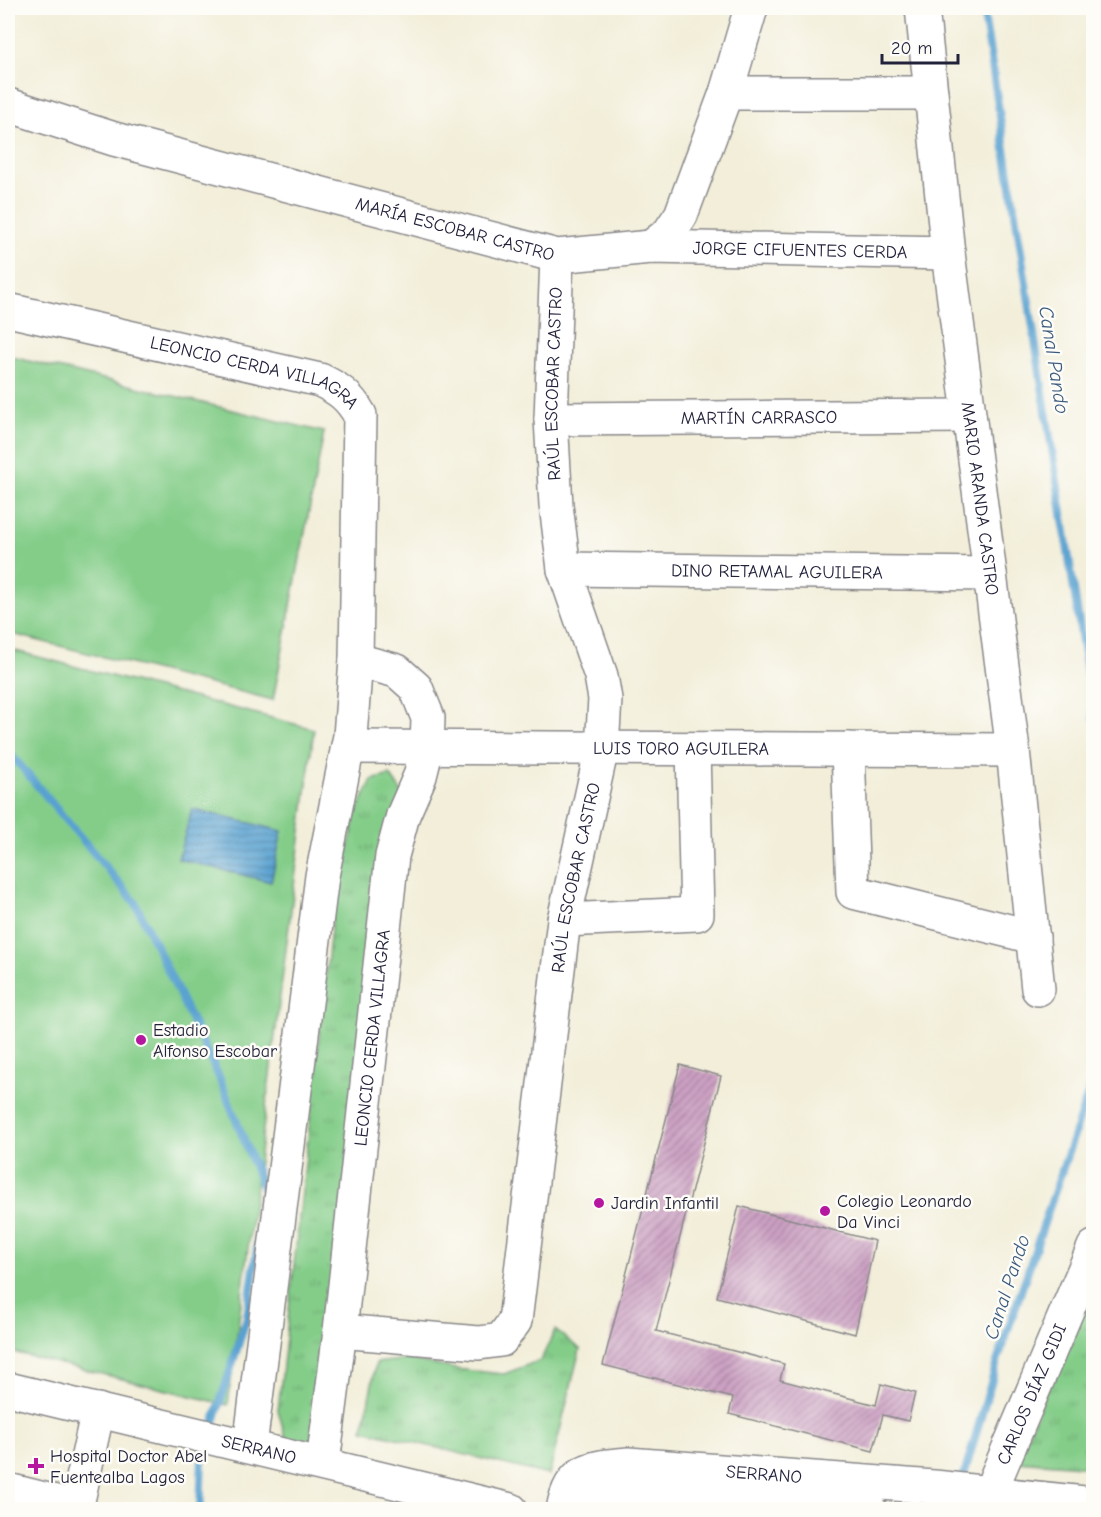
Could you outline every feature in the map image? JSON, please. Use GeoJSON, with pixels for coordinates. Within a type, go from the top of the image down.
{"type":"FeatureCollection","features":[{"type":"Feature","properties":{"kind":"street"},"geometry":{"type":"LineString","coordinates":[[651,247],[669,233],[681,215],[726,93],[751,8]]}},
{"type":"Feature","properties":{"kind":"street","name":"MARIO ARANDA CASTRO"},"geometry":{"type":"LineString","coordinates":[[922,8],[948,253],[1013,750],[1038,989]]}},
{"type":"Feature","properties":{"kind":"street"},"geometry":{"type":"LineString","coordinates":[[726,93],[931,93]]}},
{"type":"Feature","properties":{"kind":"street","name":"MARÍA ESCOBAR CASTRO"},"geometry":{"type":"LineString","coordinates":[[8,105],[125,142],[557,256],[651,247]]}},
{"type":"Feature","properties":{"kind":"street","name":"JORGE CIFUENTES CERDA"},"geometry":{"type":"LineString","coordinates":[[651,247],[948,253]]}},
{"type":"Feature","properties":{"kind":"street","name":"RAÚL ESCOBAR CASTRO"},"geometry":{"type":"LineString","coordinates":[[340,1331],[479,1343],[501,1340],[515,1321],[564,920],[602,748],[605,699],[601,676],[564,569],[556,505],[551,419],[557,256]]}},
{"type":"Feature","properties":{"kind":"street","name":"LEONCIO CERDA VILLAGRA"},"geometry":{"type":"LineString","coordinates":[[8,310],[320,380],[340,389],[351,399],[360,415],[356,660],[348,747],[322,876],[240,1444]]}},
{"type":"Feature","properties":{"kind":"street","name":"MARTÍN CARRASCO"},"geometry":{"type":"LineString","coordinates":[[551,419],[969,416]]}},
{"type":"Feature","properties":{"kind":"street","name":"DINO RETAMAL AGUILERA"},"geometry":{"type":"LineString","coordinates":[[564,569],[990,574]]}},
{"type":"Feature","properties":{"kind":"street","name":"LEONCIO CERDA VILLAGRA"},"geometry":{"type":"LineString","coordinates":[[323,1463],[340,1331],[392,856],[427,748],[428,718],[416,688],[397,671],[356,660]]}},
{"type":"Feature","properties":{"kind":"street","name":"LUIS TORO AGUILERA"},"geometry":{"type":"LineString","coordinates":[[348,747],[1013,750]]}},
{"type":"Feature","properties":{"kind":"street"},"geometry":{"type":"LineString","coordinates":[[564,920],[697,914],[693,749]]}},
{"type":"Feature","properties":{"kind":"street"},"geometry":{"type":"LineString","coordinates":[[848,749],[853,892],[1033,937]]}},
{"type":"Feature","properties":{"kind":"street","name":"CARLOS DÍAZ GIDI"},"geometry":{"type":"LineString","coordinates":[[987,1498],[1094,1246]]}},
{"type":"Feature","properties":{"kind":"street","name":"SERRANO"},"geometry":{"type":"LineString","coordinates":[[8,1389],[323,1463],[421,1499],[511,1509]]}},
{"type":"Feature","properties":{"kind":"street"},"geometry":{"type":"LineString","coordinates":[[8,1490],[76,1508],[98,1410]]}},
{"type":"Feature","properties":{"kind":"street","name":"SERRANO"},"geometry":{"type":"LineString","coordinates":[[563,1509],[571,1483],[586,1470],[628,1464],[934,1487],[987,1498],[1094,1504]]}},
{"type":"Feature","properties":{"kind":"street","name":"SERRANO"},"geometry":{"type":"LineString","coordinates":[[574,1509],[593,1495],[626,1491],[870,1509]]}},
{"type":"Feature","properties":{"kind":"green space"},"geometry":{"type":"Polygon","coordinates":[[[8,356],[324,432],[273,700],[8,633],[8,356]]]}},
{"type":"Feature","properties":{"kind":"green space","name":"Estadio Alfonso Escobar"},"geometry":{"type":"Polygon","coordinates":[[[8,649],[314,729],[228,1405],[8,1351],[8,649]]]}},
{"type":"Feature","properties":{"kind":"green space"},"geometry":{"type":"Polygon","coordinates":[[[390,775],[403,794],[318,1431],[304,1448],[287,1443],[278,1410],[333,911],[357,811],[372,780],[390,775]]]}},
{"type":"Feature","properties":{"kind":"green space"},"geometry":{"type":"Polygon","coordinates":[[[1093,1278],[1093,1467],[1017,1461],[1093,1278]]]}},
{"type":"Feature","properties":{"kind":"green space"},"geometry":{"type":"Polygon","coordinates":[[[555,1330],[580,1349],[549,1475],[363,1430],[376,1363],[408,1359],[455,1369],[504,1374],[541,1360],[555,1330]]]}},
{"type":"Feature","properties":{"kind":"water"},"geometry":{"type":"Polygon","coordinates":[[[192,809],[282,831],[271,882],[178,859],[192,809]]]}},
{"type":"Feature","properties":{"kind":"building"},"geometry":{"type":"Polygon","coordinates":[[[680,1065],[721,1076],[656,1331],[784,1364],[780,1380],[876,1405],[881,1384],[915,1393],[908,1421],[883,1415],[873,1451],[729,1414],[733,1398],[603,1365],[680,1065]]]}},
{"type":"Feature","properties":{"kind":"building"},"geometry":{"type":"Polygon","coordinates":[[[739,1206],[875,1241],[855,1334],[717,1297],[739,1206]]]}},
{"type":"Feature","properties":{"kind":"waterway","name":"Canal Pando"},"geometry":{"type":"LineString","coordinates":[[983,8],[1094,718]]}},
{"type":"Feature","properties":{"kind":"waterway"},"geometry":{"type":"LineString","coordinates":[[8,751],[135,902],[219,1077],[265,1193],[247,1317],[211,1431]]}},
{"type":"Feature","properties":{"kind":"waterway","name":"Canal Pando"},"geometry":{"type":"LineString","coordinates":[[962,1482],[997,1362],[1094,1076]]}},
{"type":"Feature","properties":{"kind":"waterway"},"geometry":{"type":"LineString","coordinates":[[200,1510],[202,1458],[206,1446]]}},
{"type":"Feature","properties":{"kind":"place","name":"Estadio Alfonso Escobar"},"geometry":{"type":"Point","coordinates":[141,1040]}},
{"type":"Feature","properties":{"kind":"place","name":"Jardin Infantil"},"geometry":{"type":"Point","coordinates":[599,1203]}},
{"type":"Feature","properties":{"kind":"place","name":"Colegio Leonardo Da Vinci"},"geometry":{"type":"Point","coordinates":[825,1211]}},
{"type":"Feature","properties":{"kind":"place","name":"Hospital Doctor Abel Fuentealba Lagos"},"geometry":{"type":"Point","coordinates":[36,1466]}}]}
